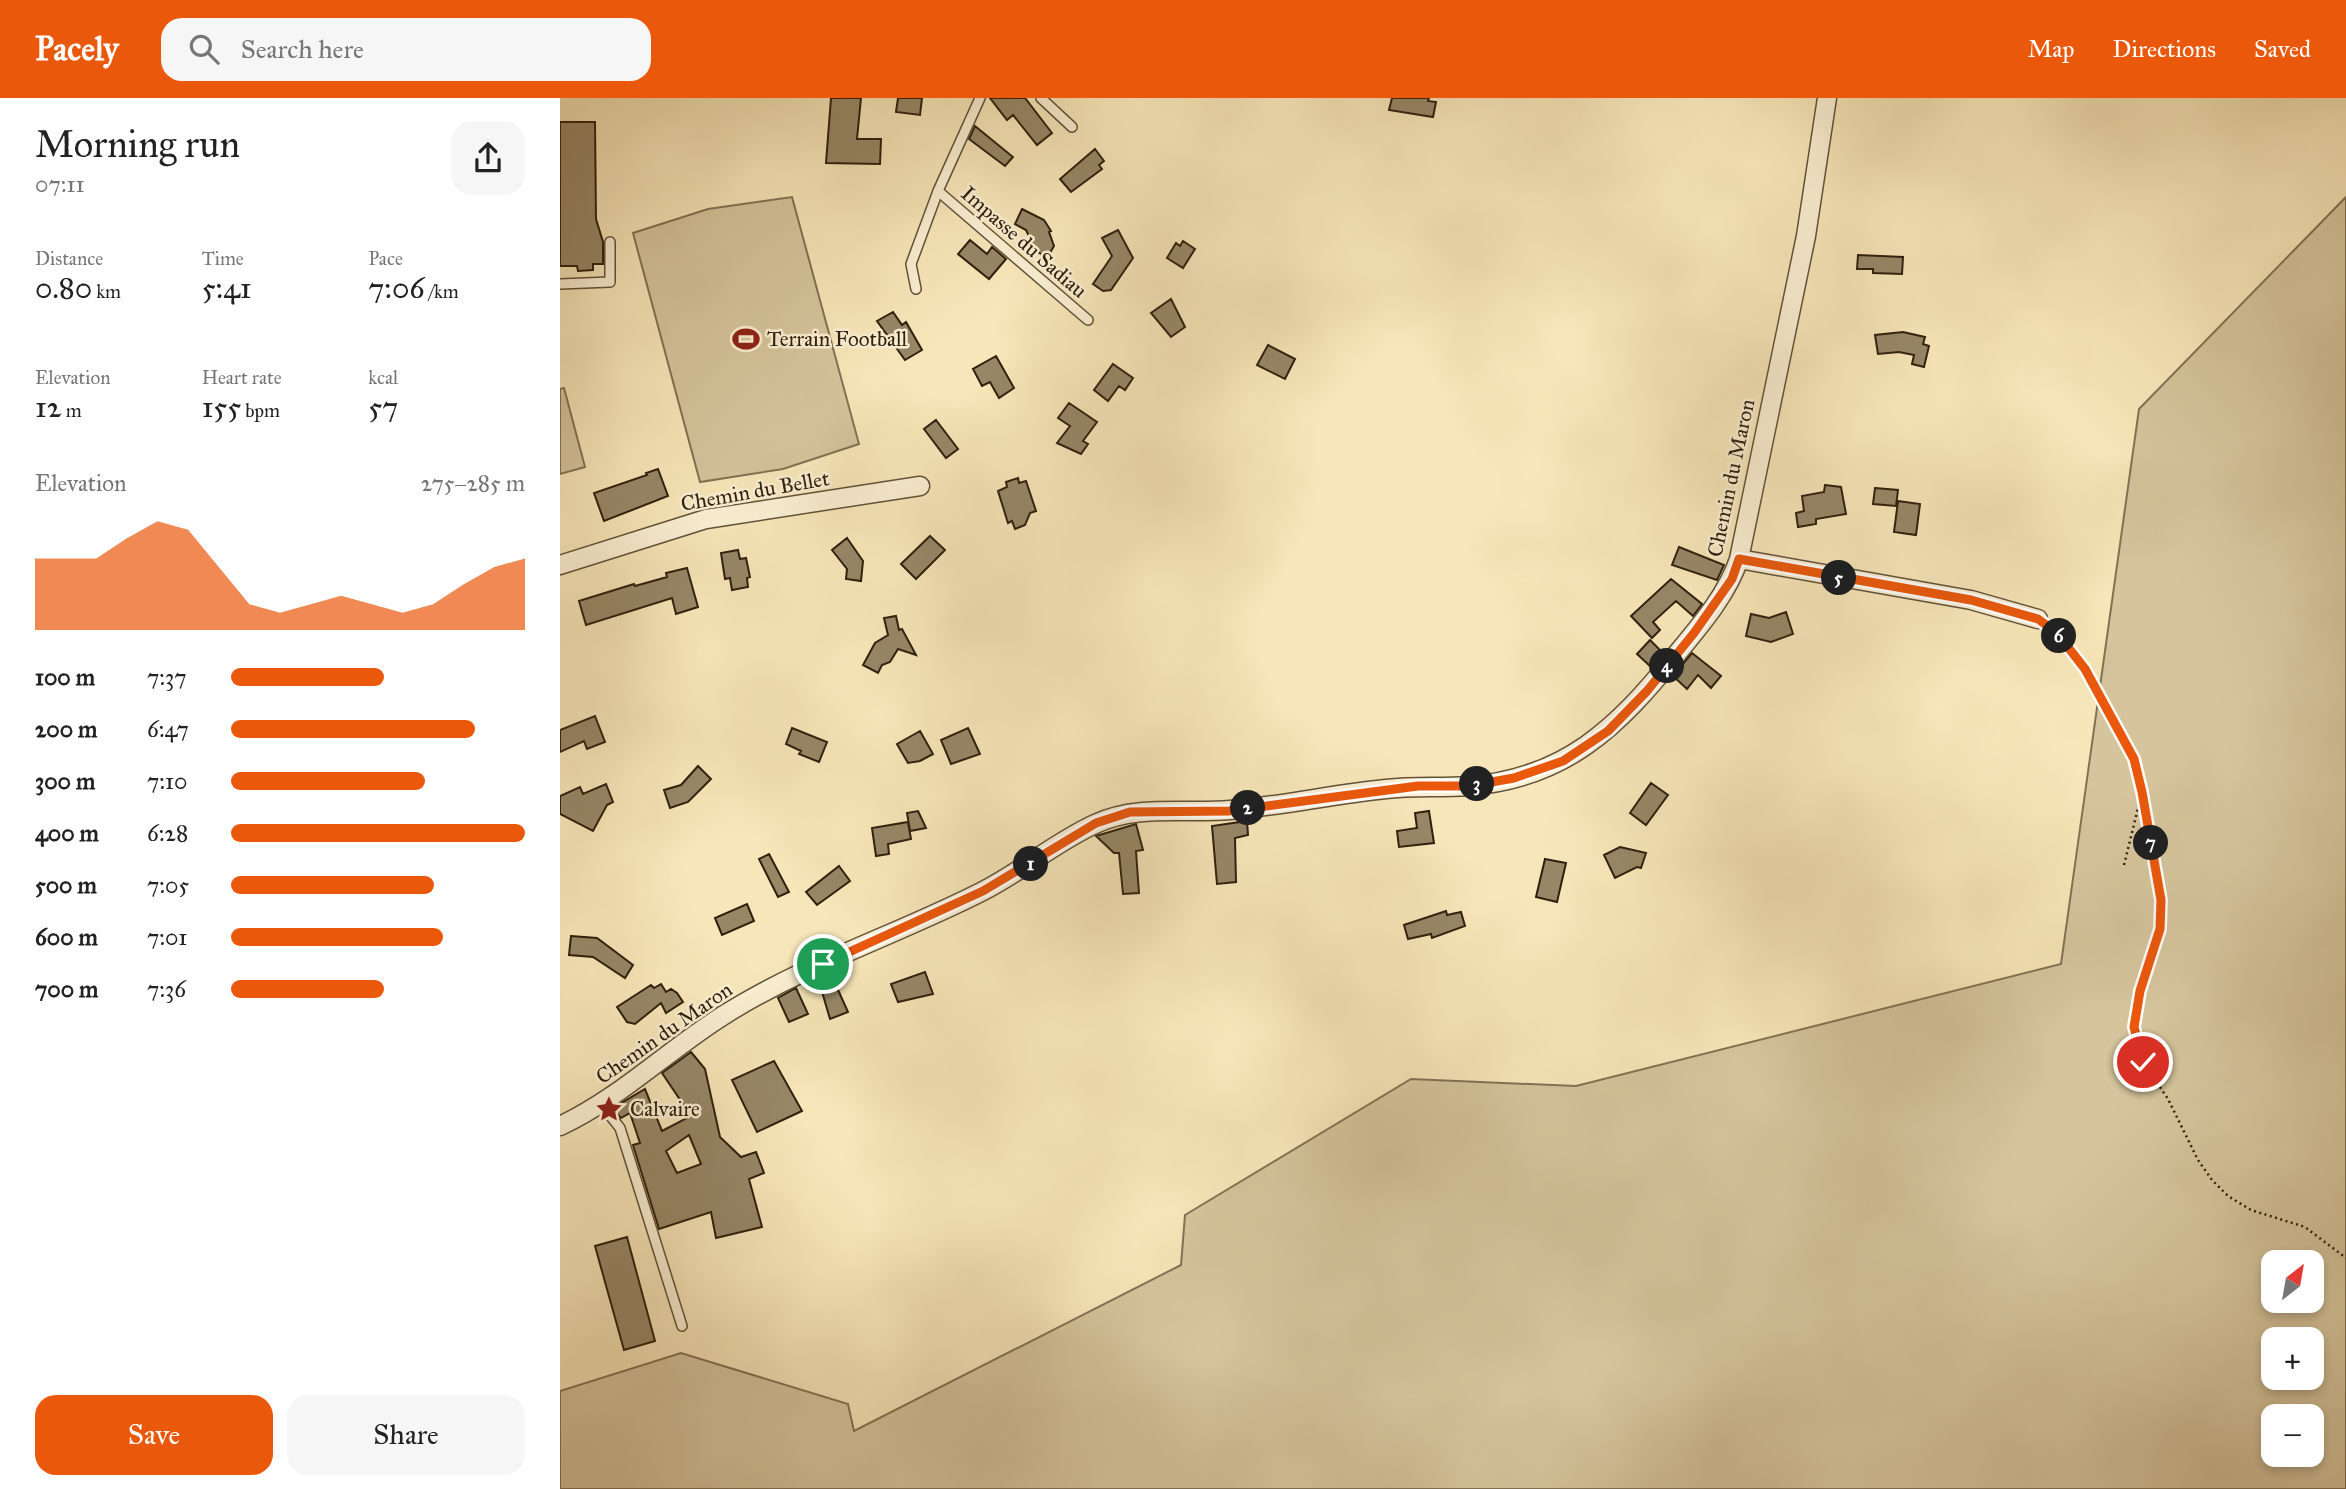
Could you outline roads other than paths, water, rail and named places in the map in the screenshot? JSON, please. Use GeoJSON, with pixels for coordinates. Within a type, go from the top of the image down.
{"type":"FeatureCollection","features":[{"type":"Feature","properties":{"kind":"street","name":"Chemin du Maron"},"geometry":{"type":"LineString","coordinates":[[560,1126],[601,1104],[729,1012],[865,944],[983,891],[1096,823],[1130,812],[1229,811],[1418,786],[1469,786],[1514,778],[1563,761],[1608,731],[1647,691],[1694,633],[1732,579],[1739,559],[1806,236],[1827,98]]}},
{"type":"Feature","properties":{"kind":"street","name":"Chemin du Bellet"},"geometry":{"type":"LineString","coordinates":[[560,565],[706,519],[920,486]]}},
{"type":"Feature","properties":{"kind":"street"},"geometry":{"type":"LineString","coordinates":[[1739,559],[1971,600],[2038,619]]}},
{"type":"Feature","properties":{"kind":"lane","name":"Impasse du Sadiau"},"geometry":{"type":"LineString","coordinates":[[916,289],[911,264],[938,191],[980,98]]}},
{"type":"Feature","properties":{"kind":"lane"},"geometry":{"type":"LineString","coordinates":[[1041,98],[1072,127]]}},
{"type":"Feature","properties":{"kind":"lane","name":"Impasse du Sadiau"},"geometry":{"type":"LineString","coordinates":[[938,191],[1088,320]]}},
{"type":"Feature","properties":{"kind":"lane"},"geometry":{"type":"LineString","coordinates":[[560,284],[610,282],[610,242]]}},
{"type":"Feature","properties":{"kind":"lane"},"geometry":{"type":"LineString","coordinates":[[601,1104],[620,1128],[682,1326]]}},
{"type":"Feature","properties":{"kind":"place","name":"Terrain Football"},"geometry":{"type":"Point","coordinates":[746,339]}},
{"type":"Feature","properties":{"kind":"place","name":"Calvaire"},"geometry":{"type":"Point","coordinates":[609,1109]}}]}
